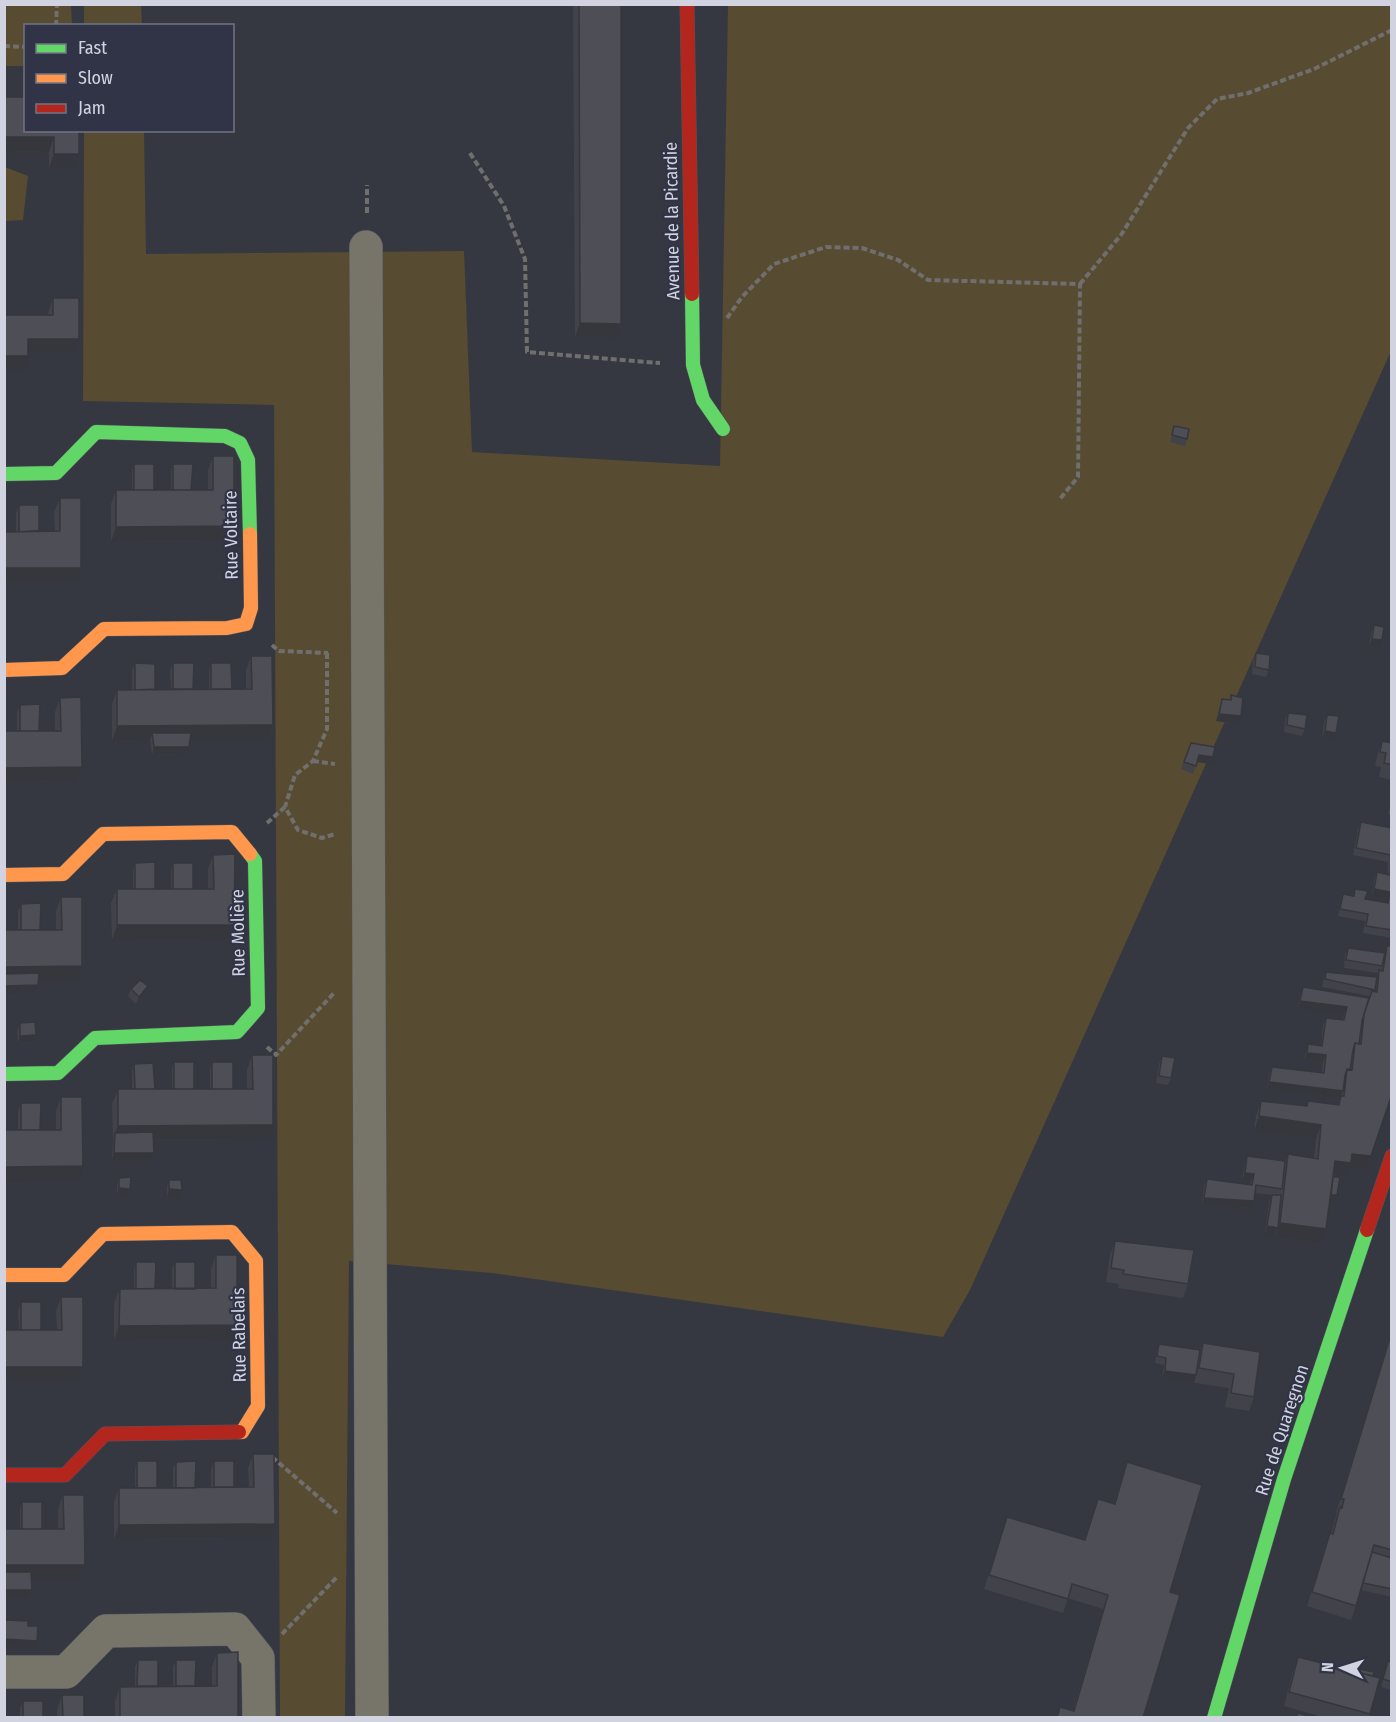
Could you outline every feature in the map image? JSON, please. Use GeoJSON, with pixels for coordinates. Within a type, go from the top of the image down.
{"type":"FeatureCollection","features":[{"type":"Feature","properties":{"kind":"street","name":"Avenue de la Picardie"},"geometry":{"type":"LineString","coordinates":[[687,4],[693,365],[703,400],[723,429]]}},
{"type":"Feature","properties":{"kind":"street"},"geometry":{"type":"LineString","coordinates":[[366,247],[372,1718]]}},
{"type":"Feature","properties":{"kind":"street","name":"Rue Voltaire"},"geometry":{"type":"LineString","coordinates":[[4,474],[56,473],[96,432],[225,436],[240,443],[248,460],[250,609],[246,624]]}},
{"type":"Feature","properties":{"kind":"street"},"geometry":{"type":"LineString","coordinates":[[4,670],[62,668],[104,629],[227,628],[246,624]]}},
{"type":"Feature","properties":{"kind":"street","name":"Rue Molière"},"geometry":{"type":"LineString","coordinates":[[4,875],[63,874],[103,834],[232,832],[255,861],[258,1008],[243,1026]]}},
{"type":"Feature","properties":{"kind":"street"},"geometry":{"type":"LineString","coordinates":[[4,1074],[58,1073],[95,1038],[237,1032],[243,1026]]}},
{"type":"Feature","properties":{"kind":"street","name":"Rue de Quaregnon"},"geometry":{"type":"LineString","coordinates":[[1214,1718],[1284,1479],[1392,1156]]}},
{"type":"Feature","properties":{"kind":"street","name":"Rue Rabelais"},"geometry":{"type":"LineString","coordinates":[[4,1275],[64,1275],[103,1234],[232,1232],[256,1261],[258,1406],[242,1432]]}},
{"type":"Feature","properties":{"kind":"street"},"geometry":{"type":"LineString","coordinates":[[4,1475],[65,1475],[105,1434],[242,1432]]}},
{"type":"Feature","properties":{"kind":"street"},"geometry":{"type":"LineString","coordinates":[[4,1672],[66,1672],[106,1631],[235,1629],[258,1658],[259,1718]]}},
{"type":"Feature","properties":{"kind":"path"},"geometry":{"type":"LineString","coordinates":[[56,24],[57,4]]}},
{"type":"Feature","properties":{"kind":"path"},"geometry":{"type":"LineString","coordinates":[[1059,500],[1078,477],[1080,284],[1120,235],[1188,128],[1217,99],[1248,93],[1314,69],[1392,30]]}},
{"type":"Feature","properties":{"kind":"path"},"geometry":{"type":"LineString","coordinates":[[4,46],[24,47]]}},
{"type":"Feature","properties":{"kind":"path"},"geometry":{"type":"LineString","coordinates":[[470,153],[504,206],[525,259],[527,352],[693,365],[742,297],[774,264],[826,247],[862,248],[898,260],[928,280],[1080,284]]}},
{"type":"Feature","properties":{"kind":"path"},"geometry":{"type":"LineString","coordinates":[[246,624],[279,651],[327,653],[368,651]]}},
{"type":"Feature","properties":{"kind":"path"},"geometry":{"type":"LineString","coordinates":[[327,653],[327,729],[313,760],[295,775],[285,807],[298,830],[322,838],[351,829],[368,809]]}},
{"type":"Feature","properties":{"kind":"path"},"geometry":{"type":"LineString","coordinates":[[243,1026],[276,1055],[369,954]]}},
{"type":"Feature","properties":{"kind":"path"},"geometry":{"type":"LineString","coordinates":[[242,1432],[371,1542],[258,1658]]}},
{"type":"Feature","properties":{"kind":"shaded area"},"geometry":{"type":"Polygon","coordinates":[[[5,4],[71,5],[72,24],[24,24],[24,66],[5,66],[5,4]]]}},
{"type":"Feature","properties":{"kind":"shaded area"},"geometry":{"type":"Polygon","coordinates":[[[84,5],[141,5],[142,24],[84,24],[84,5]]]}},
{"type":"Feature","properties":{"kind":"shaded area"},"geometry":{"type":"Polygon","coordinates":[[[728,5],[1391,5],[1391,351],[970,1290],[943,1337],[492,1273],[349,1261],[345,1717],[280,1717],[274,405],[83,401],[84,132],[144,132],[146,254],[464,251],[472,452],[720,466],[728,5]]]}},
{"type":"Feature","properties":{"kind":"shaded area"},"geometry":{"type":"Polygon","coordinates":[[[5,167],[28,176],[23,220],[5,221],[5,167]]]}},
{"type":"Feature","properties":{"kind":"building"},"geometry":{"type":"Polygon","coordinates":[[[579,4],[621,4],[621,324],[580,323],[579,4]]]}},
{"type":"Feature","properties":{"kind":"building"},"geometry":{"type":"Polygon","coordinates":[[[4,97],[24,97],[24,132],[79,132],[79,154],[54,154],[54,137],[4,137],[4,97]]]}},
{"type":"Feature","properties":{"kind":"building"},"geometry":{"type":"Polygon","coordinates":[[[53,298],[79,298],[79,339],[28,339],[28,356],[4,356],[4,315],[53,315],[53,298]]]}},
{"type":"Feature","properties":{"kind":"building"},"geometry":{"type":"Polygon","coordinates":[[[1174,426],[1189,429],[1187,439],[1172,435],[1174,426]]]}},
{"type":"Feature","properties":{"kind":"building"},"geometry":{"type":"Polygon","coordinates":[[[213,456],[234,456],[234,526],[116,527],[116,490],[213,490],[213,456]]]}},
{"type":"Feature","properties":{"kind":"building"},"geometry":{"type":"Polygon","coordinates":[[[134,464],[154,464],[154,490],[134,490],[134,464]]]}},
{"type":"Feature","properties":{"kind":"building"},"geometry":{"type":"Polygon","coordinates":[[[173,464],[193,464],[191,490],[173,490],[173,464]]]}},
{"type":"Feature","properties":{"kind":"building"},"geometry":{"type":"Polygon","coordinates":[[[60,498],[81,498],[81,568],[4,568],[4,532],[60,531],[60,498]]]}},
{"type":"Feature","properties":{"kind":"building"},"geometry":{"type":"Polygon","coordinates":[[[19,505],[39,505],[39,531],[19,532],[19,505]]]}},
{"type":"Feature","properties":{"kind":"building"},"geometry":{"type":"Polygon","coordinates":[[[1374,625],[1384,627],[1382,640],[1372,639],[1374,625]]]}},
{"type":"Feature","properties":{"kind":"building"},"geometry":{"type":"Polygon","coordinates":[[[1256,653],[1270,655],[1269,670],[1255,667],[1256,653]]]}},
{"type":"Feature","properties":{"kind":"building"},"geometry":{"type":"Polygon","coordinates":[[[251,656],[272,656],[273,725],[117,726],[117,690],[252,689],[251,656]]]}},
{"type":"Feature","properties":{"kind":"building"},"geometry":{"type":"Polygon","coordinates":[[[135,663],[155,664],[155,689],[135,690],[135,663]]]}},
{"type":"Feature","properties":{"kind":"building"},"geometry":{"type":"Polygon","coordinates":[[[173,663],[194,663],[193,689],[173,689],[173,663]]]}},
{"type":"Feature","properties":{"kind":"building"},"geometry":{"type":"Polygon","coordinates":[[[211,663],[231,663],[232,689],[211,689],[211,663]]]}},
{"type":"Feature","properties":{"kind":"building"},"geometry":{"type":"Polygon","coordinates":[[[1231,695],[1243,698],[1241,716],[1219,714],[1222,699],[1231,700],[1231,695]]]}},
{"type":"Feature","properties":{"kind":"building"},"geometry":{"type":"Polygon","coordinates":[[[81,697],[82,767],[4,768],[4,731],[61,731],[60,698],[81,697]]]}},
{"type":"Feature","properties":{"kind":"building"},"geometry":{"type":"Polygon","coordinates":[[[40,704],[39,731],[20,731],[20,705],[40,704]]]}},
{"type":"Feature","properties":{"kind":"building"},"geometry":{"type":"Polygon","coordinates":[[[1288,713],[1307,715],[1305,729],[1287,725],[1288,713]]]}},
{"type":"Feature","properties":{"kind":"building"},"geometry":{"type":"Polygon","coordinates":[[[1327,715],[1339,716],[1336,733],[1325,731],[1327,715]]]}},
{"type":"Feature","properties":{"kind":"building"},"geometry":{"type":"Polygon","coordinates":[[[152,733],[191,733],[189,747],[154,747],[152,733]]]}},
{"type":"Feature","properties":{"kind":"building"},"geometry":{"type":"Polygon","coordinates":[[[1382,741],[1392,743],[1392,765],[1384,763],[1386,753],[1380,752],[1382,741]]]}},
{"type":"Feature","properties":{"kind":"building"},"geometry":{"type":"Polygon","coordinates":[[[1191,743],[1215,747],[1213,757],[1199,755],[1196,766],[1184,762],[1191,743]]]}},
{"type":"Feature","properties":{"kind":"building"},"geometry":{"type":"Polygon","coordinates":[[[1361,822],[1392,828],[1392,930],[1366,926],[1368,914],[1340,909],[1343,894],[1354,896],[1355,889],[1368,891],[1365,899],[1388,903],[1390,892],[1374,889],[1377,872],[1390,875],[1391,855],[1356,848],[1361,822]]]}},
{"type":"Feature","properties":{"kind":"building"},"geometry":{"type":"Polygon","coordinates":[[[235,854],[234,925],[117,925],[117,889],[214,889],[213,855],[235,854]]]}},
{"type":"Feature","properties":{"kind":"building"},"geometry":{"type":"Polygon","coordinates":[[[155,862],[155,889],[135,889],[135,863],[155,862]]]}},
{"type":"Feature","properties":{"kind":"building"},"geometry":{"type":"Polygon","coordinates":[[[173,863],[193,863],[193,889],[173,889],[173,863]]]}},
{"type":"Feature","properties":{"kind":"building"},"geometry":{"type":"Polygon","coordinates":[[[61,897],[82,897],[82,966],[4,967],[4,930],[62,930],[61,897]]]}},
{"type":"Feature","properties":{"kind":"building"},"geometry":{"type":"Polygon","coordinates":[[[41,903],[40,930],[21,930],[21,904],[41,903]]]}},
{"type":"Feature","properties":{"kind":"building"},"geometry":{"type":"Polygon","coordinates":[[[1387,946],[1392,946],[1392,1094],[1371,1156],[1352,1154],[1351,1163],[1335,1161],[1326,1229],[1280,1223],[1288,1154],[1318,1159],[1321,1125],[1259,1116],[1261,1101],[1307,1106],[1308,1101],[1339,1105],[1341,1096],[1344,1096],[1347,1069],[1352,1070],[1355,1043],[1361,1044],[1364,1014],[1372,991],[1377,992],[1379,970],[1383,971],[1387,946]]]}},
{"type":"Feature","properties":{"kind":"building"},"geometry":{"type":"Polygon","coordinates":[[[1348,948],[1385,953],[1382,966],[1346,960],[1348,948]]]}},
{"type":"Feature","properties":{"kind":"building"},"geometry":{"type":"Polygon","coordinates":[[[1326,972],[1377,977],[1375,990],[1325,979],[1326,972]]]}},
{"type":"Feature","properties":{"kind":"building"},"geometry":{"type":"Polygon","coordinates":[[[39,973],[38,985],[4,986],[4,974],[39,973]]]}},
{"type":"Feature","properties":{"kind":"building"},"geometry":{"type":"Polygon","coordinates":[[[140,980],[148,986],[139,997],[131,989],[140,980]]]}},
{"type":"Feature","properties":{"kind":"building"},"geometry":{"type":"Polygon","coordinates":[[[1303,987],[1369,998],[1362,1021],[1359,1044],[1355,1043],[1343,1091],[1269,1082],[1272,1067],[1324,1073],[1326,1055],[1307,1053],[1308,1044],[1322,1046],[1326,1018],[1344,1020],[1347,1007],[1300,1001],[1303,987]]]}},
{"type":"Feature","properties":{"kind":"building"},"geometry":{"type":"Polygon","coordinates":[[[35,1022],[36,1035],[20,1036],[20,1023],[35,1022]]]}},
{"type":"Feature","properties":{"kind":"building"},"geometry":{"type":"Polygon","coordinates":[[[252,1055],[273,1055],[273,1125],[118,1126],[118,1089],[253,1089],[252,1055]]]}},
{"type":"Feature","properties":{"kind":"building"},"geometry":{"type":"Polygon","coordinates":[[[1162,1056],[1175,1058],[1171,1078],[1159,1076],[1162,1056]]]}},
{"type":"Feature","properties":{"kind":"building"},"geometry":{"type":"Polygon","coordinates":[[[174,1062],[194,1062],[194,1089],[174,1089],[174,1062]]]}},
{"type":"Feature","properties":{"kind":"building"},"geometry":{"type":"Polygon","coordinates":[[[212,1062],[233,1062],[233,1089],[212,1089],[212,1062]]]}},
{"type":"Feature","properties":{"kind":"building"},"geometry":{"type":"Polygon","coordinates":[[[153,1063],[155,1089],[135,1089],[134,1064],[153,1063]]]}},
{"type":"Feature","properties":{"kind":"building"},"geometry":{"type":"Polygon","coordinates":[[[61,1097],[82,1097],[83,1166],[4,1167],[4,1130],[61,1130],[61,1097]]]}},
{"type":"Feature","properties":{"kind":"building"},"geometry":{"type":"Polygon","coordinates":[[[21,1103],[41,1103],[40,1130],[21,1130],[21,1103]]]}},
{"type":"Feature","properties":{"kind":"building"},"geometry":{"type":"Polygon","coordinates":[[[153,1132],[154,1153],[114,1153],[115,1133],[153,1132]]]}},
{"type":"Feature","properties":{"kind":"building"},"geometry":{"type":"Polygon","coordinates":[[[1247,1156],[1285,1161],[1282,1189],[1256,1185],[1254,1201],[1204,1198],[1207,1179],[1252,1185],[1254,1174],[1245,1173],[1247,1156]]]}},
{"type":"Feature","properties":{"kind":"building"},"geometry":{"type":"Polygon","coordinates":[[[131,1177],[130,1189],[119,1188],[119,1178],[131,1177]]]}},
{"type":"Feature","properties":{"kind":"building"},"geometry":{"type":"Polygon","coordinates":[[[1333,1177],[1340,1177],[1337,1195],[1331,1195],[1333,1177]]]}},
{"type":"Feature","properties":{"kind":"building"},"geometry":{"type":"Polygon","coordinates":[[[169,1180],[181,1180],[182,1190],[169,1189],[169,1180]]]}},
{"type":"Feature","properties":{"kind":"building"},"geometry":{"type":"Polygon","coordinates":[[[1272,1195],[1281,1195],[1278,1228],[1267,1226],[1272,1195]]]}},
{"type":"Feature","properties":{"kind":"building"},"geometry":{"type":"Polygon","coordinates":[[[1115,1241],[1194,1250],[1188,1284],[1123,1274],[1124,1270],[1111,1268],[1115,1241]]]}},
{"type":"Feature","properties":{"kind":"building"},"geometry":{"type":"Polygon","coordinates":[[[216,1255],[237,1255],[237,1325],[119,1326],[120,1289],[216,1288],[216,1255]]]}},
{"type":"Feature","properties":{"kind":"building"},"geometry":{"type":"Polygon","coordinates":[[[136,1262],[156,1262],[155,1289],[136,1289],[136,1262]]]}},
{"type":"Feature","properties":{"kind":"building"},"geometry":{"type":"Polygon","coordinates":[[[175,1262],[195,1262],[195,1289],[175,1289],[175,1262]]]}},
{"type":"Feature","properties":{"kind":"building"},"geometry":{"type":"Polygon","coordinates":[[[61,1297],[83,1297],[83,1367],[4,1367],[4,1330],[62,1330],[61,1297]]]}},
{"type":"Feature","properties":{"kind":"building"},"geometry":{"type":"Polygon","coordinates":[[[21,1302],[41,1302],[41,1330],[21,1330],[21,1302]]]}},
{"type":"Feature","properties":{"kind":"building"},"geometry":{"type":"Polygon","coordinates":[[[1392,1331],[1392,1550],[1374,1545],[1356,1606],[1312,1592],[1330,1533],[1333,1534],[1340,1507],[1342,1508],[1344,1499],[1341,1499],[1392,1331]]]}},
{"type":"Feature","properties":{"kind":"building"},"geometry":{"type":"Polygon","coordinates":[[[1203,1343],[1260,1352],[1254,1397],[1231,1393],[1234,1374],[1199,1368],[1203,1343]]]}},
{"type":"Feature","properties":{"kind":"building"},"geometry":{"type":"Polygon","coordinates":[[[1159,1344],[1200,1350],[1196,1375],[1165,1371],[1166,1358],[1157,1356],[1159,1344]]]}},
{"type":"Feature","properties":{"kind":"building"},"geometry":{"type":"Polygon","coordinates":[[[253,1454],[274,1454],[275,1524],[119,1525],[119,1488],[254,1487],[253,1454]]]}},
{"type":"Feature","properties":{"kind":"building"},"geometry":{"type":"Polygon","coordinates":[[[137,1461],[157,1461],[157,1488],[137,1488],[137,1461]]]}},
{"type":"Feature","properties":{"kind":"building"},"geometry":{"type":"Polygon","coordinates":[[[196,1461],[195,1488],[176,1488],[176,1462],[196,1461]]]}},
{"type":"Feature","properties":{"kind":"building"},"geometry":{"type":"Polygon","coordinates":[[[214,1461],[234,1461],[234,1487],[214,1487],[214,1461]]]}},
{"type":"Feature","properties":{"kind":"building"},"geometry":{"type":"Polygon","coordinates":[[[1127,1462],[1202,1485],[1170,1592],[1180,1595],[1143,1718],[1057,1718],[1060,1707],[1074,1711],[1108,1595],[1072,1584],[1068,1599],[989,1575],[1007,1517],[1085,1540],[1098,1499],[1115,1504],[1127,1462]]]}},
{"type":"Feature","properties":{"kind":"building"},"geometry":{"type":"Polygon","coordinates":[[[63,1495],[84,1495],[85,1565],[4,1565],[4,1529],[64,1529],[63,1495]]]}},
{"type":"Feature","properties":{"kind":"building"},"geometry":{"type":"Polygon","coordinates":[[[22,1502],[42,1502],[42,1529],[22,1529],[22,1502]]]}},
{"type":"Feature","properties":{"kind":"building"},"geometry":{"type":"Polygon","coordinates":[[[1372,1552],[1392,1558],[1392,1589],[1363,1583],[1372,1552]]]}},
{"type":"Feature","properties":{"kind":"building"},"geometry":{"type":"Polygon","coordinates":[[[4,1572],[31,1572],[32,1590],[5,1590],[4,1572]]]}},
{"type":"Feature","properties":{"kind":"building"},"geometry":{"type":"Polygon","coordinates":[[[5,1620],[28,1621],[28,1626],[38,1626],[37,1641],[4,1639],[5,1620]]]}},
{"type":"Feature","properties":{"kind":"building"},"geometry":{"type":"Polygon","coordinates":[[[238,1652],[238,1718],[120,1718],[120,1687],[217,1686],[217,1653],[238,1652]]]}},
{"type":"Feature","properties":{"kind":"building"},"geometry":{"type":"Polygon","coordinates":[[[1298,1657],[1380,1678],[1370,1714],[1289,1692],[1298,1657]]]}},
{"type":"Feature","properties":{"kind":"building"},"geometry":{"type":"Polygon","coordinates":[[[138,1660],[158,1660],[158,1686],[137,1686],[138,1660]]]}},
{"type":"Feature","properties":{"kind":"building"},"geometry":{"type":"Polygon","coordinates":[[[176,1660],[196,1660],[195,1686],[176,1686],[176,1660]]]}},
{"type":"Feature","properties":{"kind":"building"},"geometry":{"type":"Polygon","coordinates":[[[1388,1661],[1392,1662],[1392,1682],[1383,1679],[1388,1661]]]}},
{"type":"Feature","properties":{"kind":"building"},"geometry":{"type":"Polygon","coordinates":[[[1354,1668],[1374,1672],[1373,1676],[1353,1671],[1354,1668]]]}},
{"type":"Feature","properties":{"kind":"building"},"geometry":{"type":"Polygon","coordinates":[[[62,1695],[84,1695],[84,1718],[63,1718],[62,1695]]]}},
{"type":"Feature","properties":{"kind":"building"},"geometry":{"type":"Polygon","coordinates":[[[23,1701],[43,1701],[43,1718],[23,1718],[23,1701]]]}},
{"type":"Feature","properties":{"kind":"building"},"geometry":{"type":"Polygon","coordinates":[[[1298,1713],[1314,1718],[1296,1718],[1298,1713]]]}},
{"type":"Feature","properties":{"kind":"traffic: fast"},"geometry":{"type":"LineString","coordinates":[[692,294],[693,365],[703,400],[723,429]]}},
{"type":"Feature","properties":{"kind":"traffic: fast"},"geometry":{"type":"LineString","coordinates":[[4,474],[56,473],[96,432],[225,436],[240,443],[248,460],[250,534]]}},
{"type":"Feature","properties":{"kind":"traffic: fast"},"geometry":{"type":"LineString","coordinates":[[4,1074],[58,1073],[95,1038],[237,1032],[258,1008],[255,861],[250,854]]}},
{"type":"Feature","properties":{"kind":"traffic: fast"},"geometry":{"type":"LineString","coordinates":[[1214,1718],[1284,1479],[1367,1230]]}},
{"type":"Feature","properties":{"kind":"traffic: slow"},"geometry":{"type":"LineString","coordinates":[[4,670],[62,668],[104,629],[227,628],[246,624],[251,608],[250,534]]}},
{"type":"Feature","properties":{"kind":"traffic: slow"},"geometry":{"type":"LineString","coordinates":[[4,875],[63,874],[103,834],[232,832],[250,854]]}},
{"type":"Feature","properties":{"kind":"traffic: slow"},"geometry":{"type":"LineString","coordinates":[[4,1275],[64,1275],[103,1234],[232,1232],[256,1261],[258,1406],[242,1432],[239,1432]]}},
{"type":"Feature","properties":{"kind":"traffic: jam"},"geometry":{"type":"LineString","coordinates":[[687,4],[692,294]]}},
{"type":"Feature","properties":{"kind":"traffic: jam"},"geometry":{"type":"LineString","coordinates":[[1367,1230],[1392,1156]]}},
{"type":"Feature","properties":{"kind":"traffic: jam"},"geometry":{"type":"LineString","coordinates":[[4,1475],[65,1475],[105,1434],[239,1432]]}}]}
